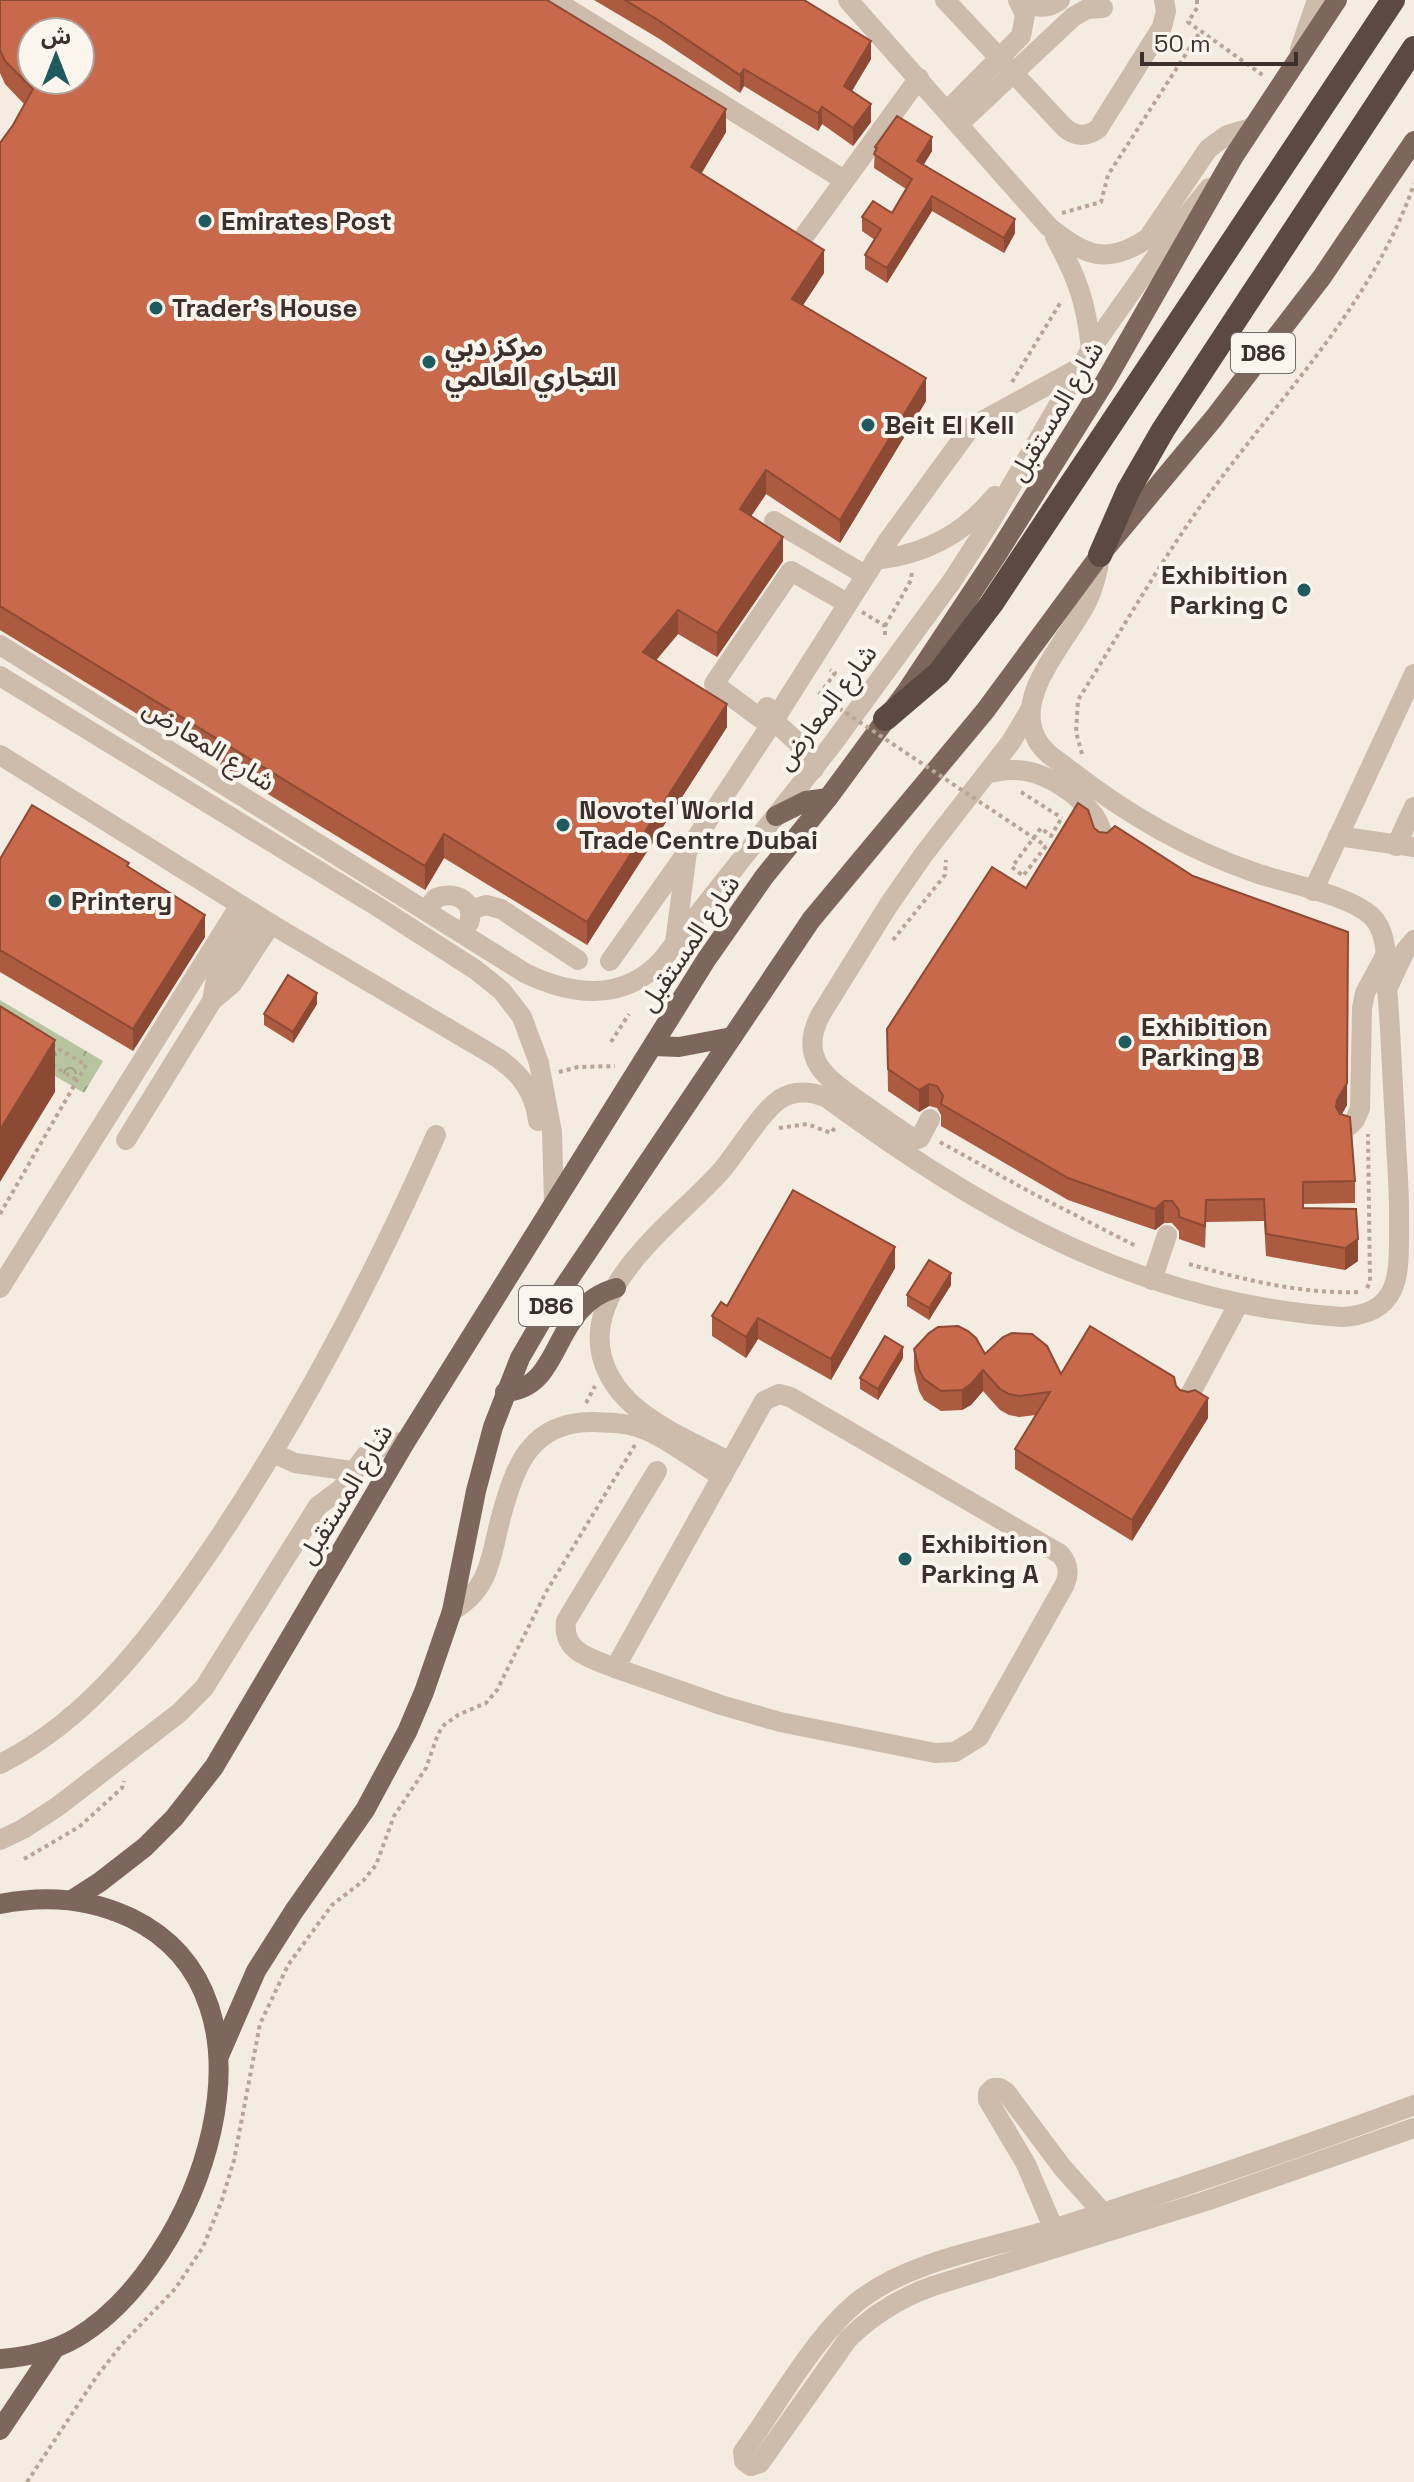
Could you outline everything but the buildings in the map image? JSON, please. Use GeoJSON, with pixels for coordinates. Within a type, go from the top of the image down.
{"type":"FeatureCollection","features":[{"type":"Feature","properties":{"kind":"highway"},"geometry":{"type":"LineString","coordinates":[[885,719],[939,673],[992,603],[1393,0]]}},
{"type":"Feature","properties":{"kind":"highway"},"geometry":{"type":"LineString","coordinates":[[1100,555],[1128,491],[1163,430],[1414,48]]}},
{"type":"Feature","properties":{"kind":"main road","name":"شارع المستقبل"},"geometry":{"type":"LineString","coordinates":[[72,1900],[145,1847],[181,1810],[208,1775],[406,1441],[734,918],[828,798],[1008,539],[1106,380],[1251,128],[1337,0]]}},
{"type":"Feature","properties":{"kind":"main road","name":"D86"},"geometry":{"type":"LineString","coordinates":[[219,2056],[242,1999],[274,1940],[342,1847],[387,1771],[424,1692],[452,1611],[483,1458],[505,1392],[545,1315],[811,920],[985,711],[1100,555],[1283,329],[1414,141]]}},
{"type":"Feature","properties":{"kind":"main road"},"geometry":{"type":"LineString","coordinates":[[776,816],[806,801],[828,798]]}},
{"type":"Feature","properties":{"kind":"main road"},"geometry":{"type":"LineString","coordinates":[[653,1046],[679,1047],[732,1037]]}},
{"type":"Feature","properties":{"kind":"main road"},"geometry":{"type":"LineString","coordinates":[[505,1392],[524,1388],[540,1377],[578,1310],[595,1296],[616,1288]]}},
{"type":"Feature","properties":{"kind":"main road"},"geometry":{"type":"LineString","coordinates":[[0,1904],[25,1899],[72,1900],[96,1905],[140,1923],[184,1962],[205,1997],[217,2036],[219,2056],[216,2101],[208,2144],[193,2191],[170,2235],[142,2276],[93,2326],[55,2348],[0,2359]]}},
{"type":"Feature","properties":{"kind":"main road"},"geometry":{"type":"LineString","coordinates":[[0,2430],[55,2348]]}},
{"type":"Feature","properties":{"kind":"street"},"geometry":{"type":"LineString","coordinates":[[554,0],[844,180]]}},
{"type":"Feature","properties":{"kind":"street"},"geometry":{"type":"LineString","coordinates":[[848,0],[1049,227],[1076,248],[1088,252],[1113,253],[1138,245],[1156,229],[1208,149],[1227,135],[1251,128]]}},
{"type":"Feature","properties":{"kind":"street"},"geometry":{"type":"LineString","coordinates":[[945,0],[1069,132],[1084,135],[1102,123],[1162,27],[1166,11],[1164,0]]}},
{"type":"Feature","properties":{"kind":"street"},"geometry":{"type":"LineString","coordinates":[[1007,65],[1024,30],[1025,15],[1020,0]]}},
{"type":"Feature","properties":{"kind":"street"},"geometry":{"type":"LineString","coordinates":[[1020,0],[1039,7],[1053,5],[1060,0]]}},
{"type":"Feature","properties":{"kind":"street"},"geometry":{"type":"LineString","coordinates":[[1294,65],[1317,0]]}},
{"type":"Feature","properties":{"kind":"street"},"geometry":{"type":"LineString","coordinates":[[953,117],[1007,65],[1079,12],[1103,8]]}},
{"type":"Feature","properties":{"kind":"street"},"geometry":{"type":"LineString","coordinates":[[805,235],[919,78]]}},
{"type":"Feature","properties":{"kind":"street","name":"شارع المعارض"},"geometry":{"type":"LineString","coordinates":[[0,645],[390,879],[426,910],[541,981],[586,992],[629,986],[653,970],[814,769],[952,581],[1091,349],[1170,237],[1234,156]]}},
{"type":"Feature","properties":{"kind":"street"},"geometry":{"type":"LineString","coordinates":[[1049,227],[1081,289],[1091,349]]}},
{"type":"Feature","properties":{"kind":"street"},"geometry":{"type":"LineString","coordinates":[[610,961],[776,718],[870,567],[962,436],[992,414],[1079,368]]}},
{"type":"Feature","properties":{"kind":"street"},"geometry":{"type":"LineString","coordinates":[[774,521],[870,567],[946,538],[974,519],[1028,456]]}},
{"type":"Feature","properties":{"kind":"street"},"geometry":{"type":"LineString","coordinates":[[927,1126],[920,1138],[915,1140],[830,1080],[814,1055],[813,1033],[821,1014],[888,906],[1011,742],[1030,710],[1044,672],[1086,604],[1098,572],[1100,555]]}},
{"type":"Feature","properties":{"kind":"street"},"geometry":{"type":"LineString","coordinates":[[814,769],[797,742],[767,707],[760,718],[714,684],[791,571],[847,603]]}},
{"type":"Feature","properties":{"kind":"street"},"geometry":{"type":"LineString","coordinates":[[1313,891],[1414,674]]}},
{"type":"Feature","properties":{"kind":"street","name":"شارع المعارض"},"geometry":{"type":"LineString","coordinates":[[0,676],[490,979],[522,1017],[535,1047],[552,1132],[554,1203]]}},
{"type":"Feature","properties":{"kind":"street"},"geometry":{"type":"LineString","coordinates":[[1030,710],[1032,729],[1041,746],[1080,789],[1099,822],[1104,842]]}},
{"type":"Feature","properties":{"kind":"street"},"geometry":{"type":"LineString","coordinates":[[0,755],[256,915],[498,1058],[518,1075],[536,1109],[542,1224]]}},
{"type":"Feature","properties":{"kind":"street"},"geometry":{"type":"LineString","coordinates":[[726,1470],[641,1413],[620,1393],[602,1356],[601,1318],[616,1288],[641,1252],[721,1171],[772,1106],[780,1099],[800,1092],[827,1098],[1000,1214],[1074,1251],[1152,1280],[1288,1313],[1354,1317],[1377,1308],[1393,1291],[1398,1280],[1399,1211],[1385,956],[1382,934],[1370,914],[1350,901],[1253,872],[1178,839],[1080,789],[1060,784],[1037,772],[1011,769],[986,774]]}},
{"type":"Feature","properties":{"kind":"street"},"geometry":{"type":"LineString","coordinates":[[1338,836],[1405,846],[1414,807]]}},
{"type":"Feature","properties":{"kind":"street"},"geometry":{"type":"LineString","coordinates":[[675,943],[687,852]]}},
{"type":"Feature","properties":{"kind":"street"},"geometry":{"type":"LineString","coordinates":[[426,910],[436,898],[447,894],[462,899],[470,910],[471,918],[463,934]]}},
{"type":"Feature","properties":{"kind":"street"},"geometry":{"type":"LineString","coordinates":[[470,910],[486,905],[501,909],[578,960]]}},
{"type":"Feature","properties":{"kind":"street"},"geometry":{"type":"LineString","coordinates":[[126,1140],[212,1001],[216,979],[256,915]]}},
{"type":"Feature","properties":{"kind":"street"},"geometry":{"type":"LineString","coordinates":[[0,1288],[256,915]]}},
{"type":"Feature","properties":{"kind":"street"},"geometry":{"type":"LineString","coordinates":[[1387,989],[1405,951],[1414,940]]}},
{"type":"Feature","properties":{"kind":"street"},"geometry":{"type":"LineString","coordinates":[[1349,1126],[1360,1108],[1363,1000],[1385,956]]}},
{"type":"Feature","properties":{"kind":"street"},"geometry":{"type":"LineString","coordinates":[[0,1764],[33,1745],[66,1719],[126,1662],[178,1597],[273,1453],[362,1293],[436,1135]]}},
{"type":"Feature","properties":{"kind":"street"},"geometry":{"type":"LineString","coordinates":[[1399,1211],[1414,1283]]}},
{"type":"Feature","properties":{"kind":"street"},"geometry":{"type":"LineString","coordinates":[[1152,1280],[1167,1235]]}},
{"type":"Feature","properties":{"kind":"street"},"geometry":{"type":"LineString","coordinates":[[1187,1400],[1239,1303]]}},
{"type":"Feature","properties":{"kind":"street"},"geometry":{"type":"LineString","coordinates":[[615,1668],[764,1401],[773,1395],[785,1395],[1060,1554],[1067,1565],[1068,1578],[984,1729],[972,1743],[955,1752],[935,1753],[780,1722],[615,1668],[572,1648],[566,1635],[566,1621],[657,1471]]}},
{"type":"Feature","properties":{"kind":"street"},"geometry":{"type":"LineString","coordinates":[[452,1611],[474,1595],[487,1576],[508,1495],[526,1451],[549,1431],[575,1422],[626,1424],[726,1470]]}},
{"type":"Feature","properties":{"kind":"street"},"geometry":{"type":"LineString","coordinates":[[0,1840],[40,1819],[179,1713],[204,1688],[313,1511],[341,1489],[352,1471],[375,1449],[406,1441]]}},
{"type":"Feature","properties":{"kind":"street"},"geometry":{"type":"LineString","coordinates":[[273,1453],[295,1463],[352,1471]]}},
{"type":"Feature","properties":{"kind":"street"},"geometry":{"type":"LineString","coordinates":[[1057,2238],[1026,2164],[989,2104],[988,2093],[993,2088],[1004,2090],[1052,2155],[1110,2221]]}},
{"type":"Feature","properties":{"kind":"street"},"geometry":{"type":"LineString","coordinates":[[1057,2238],[900,2275],[858,2301],[824,2337],[743,2452],[744,2461],[751,2466],[760,2463],[848,2339],[878,2312],[914,2293],[1414,2105]]}},
{"type":"Feature","properties":{"kind":"street"},"geometry":{"type":"LineString","coordinates":[[1110,2221],[1280,2177],[1414,2128]]}},
{"type":"Feature","properties":{"kind":"path"},"geometry":{"type":"LineString","coordinates":[[1197,0],[1197,8],[1188,22],[1279,87]]}},
{"type":"Feature","properties":{"kind":"path"},"geometry":{"type":"LineString","coordinates":[[1049,227],[1064,211],[1101,202],[1108,175],[1200,32]]}},
{"type":"Feature","properties":{"kind":"path"},"geometry":{"type":"LineString","coordinates":[[819,695],[1046,846],[1023,876],[1012,867],[1041,828],[1051,836],[1090,768],[1076,732],[1078,700],[1195,514],[1304,374],[1350,309],[1392,233],[1414,184]]}},
{"type":"Feature","properties":{"kind":"path"},"geometry":{"type":"LineString","coordinates":[[992,414],[1066,293]]}},
{"type":"Feature","properties":{"kind":"path"},"geometry":{"type":"LineString","coordinates":[[886,642],[885,626],[911,580],[915,552]]}},
{"type":"Feature","properties":{"kind":"path"},"geometry":{"type":"LineString","coordinates":[[847,603],[885,626]]}},
{"type":"Feature","properties":{"kind":"path"},"geometry":{"type":"LineString","coordinates":[[840,717],[848,704]]}},
{"type":"Feature","properties":{"kind":"path"},"geometry":{"type":"LineString","coordinates":[[611,1042],[629,1014]]}},
{"type":"Feature","properties":{"kind":"path"},"geometry":{"type":"LineString","coordinates":[[0,1214],[86,1065],[49,1043]]}},
{"type":"Feature","properties":{"kind":"path"},"geometry":{"type":"LineString","coordinates":[[52,1065],[77,1080]]}},
{"type":"Feature","properties":{"kind":"path"},"geometry":{"type":"LineString","coordinates":[[542,1078],[578,1067],[615,1066]]}},
{"type":"Feature","properties":{"kind":"path"},"geometry":{"type":"LineString","coordinates":[[1189,1264],[1271,1284],[1313,1290],[1364,1291],[1370,1282],[1368,1134],[1394,1119]]}},
{"type":"Feature","properties":{"kind":"path"},"geometry":{"type":"LineString","coordinates":[[927,1126],[1030,1192],[1138,1247]]}},
{"type":"Feature","properties":{"kind":"path"},"geometry":{"type":"LineString","coordinates":[[27,2482],[97,2376],[122,2344],[175,2289],[203,2247],[234,2160],[260,2024],[288,1965],[332,1905],[363,1881],[376,1865],[394,1816],[426,1768],[444,1725],[486,1703],[497,1690],[546,1592],[644,1430]]}},
{"type":"Feature","properties":{"kind":"path"},"geometry":{"type":"LineString","coordinates":[[24,1859],[79,1827],[122,1788],[123,1779],[112,1763]]}},
{"type":"Feature","properties":{"kind":"green space"},"geometry":{"type":"Polygon","coordinates":[[[0,1000],[103,1061],[84,1093],[0,1044],[0,1000]]]}},
{"type":"Feature","properties":{"kind":"place","name":"Emirates Post"},"geometry":{"type":"Point","coordinates":[205,221]}},
{"type":"Feature","properties":{"kind":"place","name":"Trader’s House"},"geometry":{"type":"Point","coordinates":[156,308]}},
{"type":"Feature","properties":{"kind":"place","name":"مركز دبي التجاري العالمي"},"geometry":{"type":"Point","coordinates":[429,362]}},
{"type":"Feature","properties":{"kind":"place","name":"Beit El Kell"},"geometry":{"type":"Point","coordinates":[868,425]}},
{"type":"Feature","properties":{"kind":"place","name":"Exhibition Parking C"},"geometry":{"type":"Point","coordinates":[1304,590]}},
{"type":"Feature","properties":{"kind":"place","name":"Novotel World Trade Centre Dubai"},"geometry":{"type":"Point","coordinates":[563,825]}},
{"type":"Feature","properties":{"kind":"place","name":"Printery"},"geometry":{"type":"Point","coordinates":[55,901]}},
{"type":"Feature","properties":{"kind":"place","name":"Exhibition Parking B"},"geometry":{"type":"Point","coordinates":[1125,1042]}},
{"type":"Feature","properties":{"kind":"place","name":"Exhibition Parking A"},"geometry":{"type":"Point","coordinates":[905,1559]}}]}
